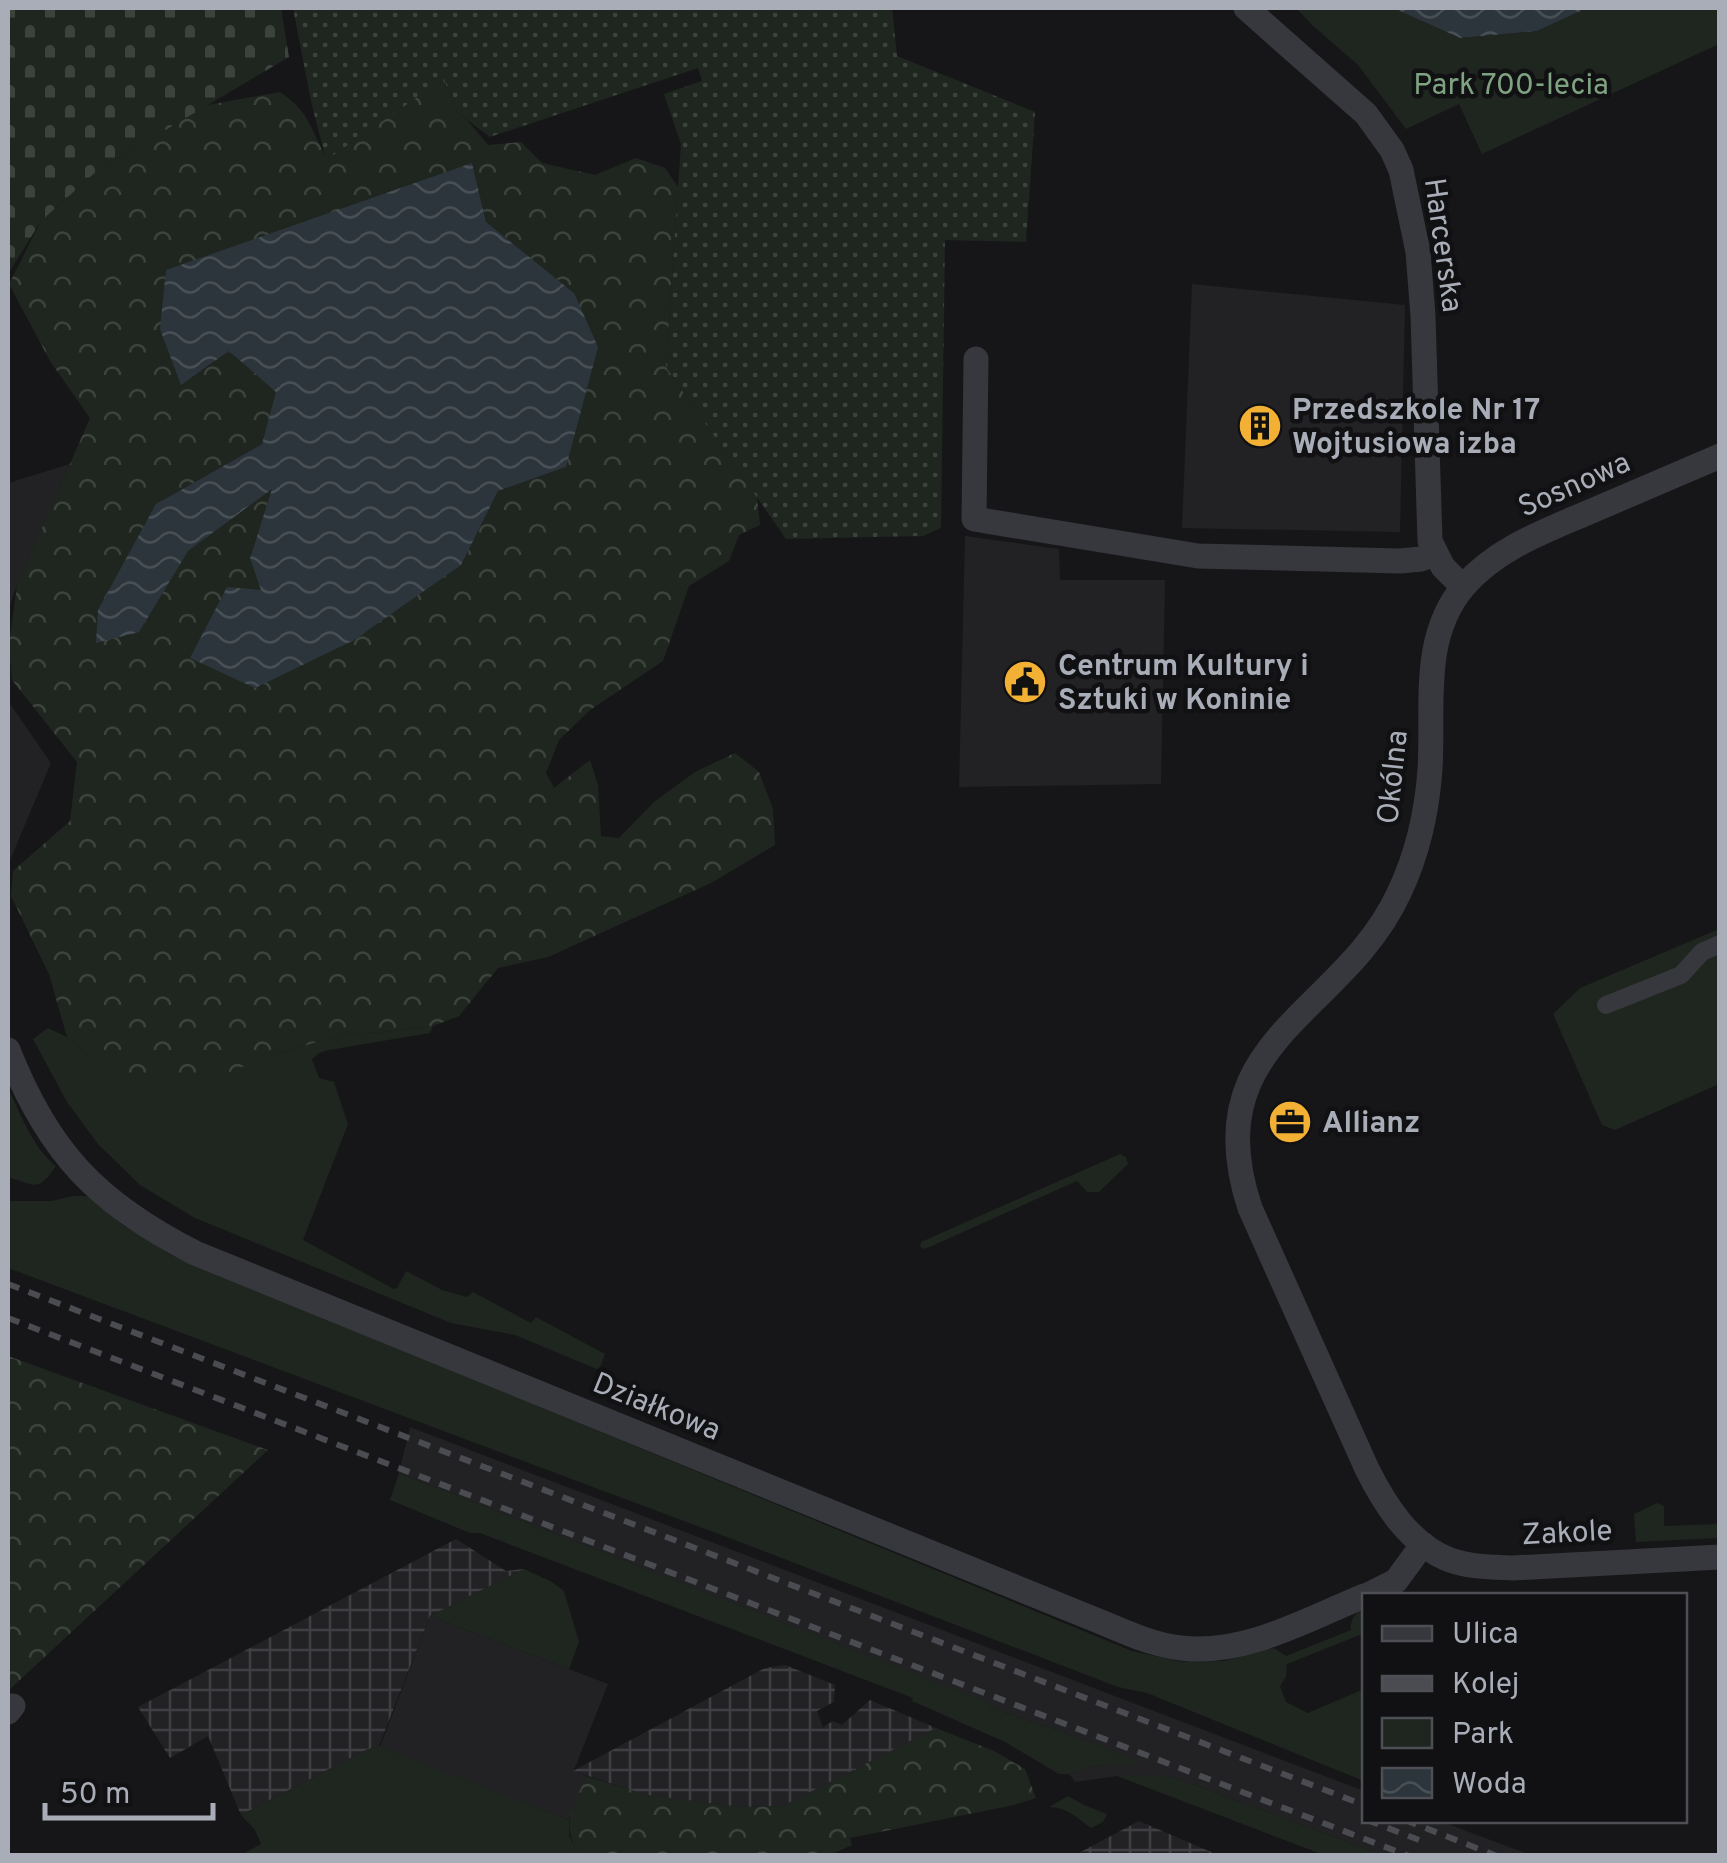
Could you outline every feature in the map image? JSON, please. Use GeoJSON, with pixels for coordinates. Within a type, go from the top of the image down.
{"type":"FeatureCollection","features":[{"type":"Feature","properties":{"kind":"street","name":"Harcerska"},"geometry":{"type":"LineString","coordinates":[[1246,8],[1366,114],[1401,170],[1418,252],[1428,527],[1435,554]]}},
{"type":"Feature","properties":{"kind":"street"},"geometry":{"type":"LineString","coordinates":[[976,359],[974,519],[1198,556],[1411,560],[1435,554],[1464,587]]}},
{"type":"Feature","properties":{"kind":"street","name":"Sosnowa"},"geometry":{"type":"LineString","coordinates":[[1464,587],[1502,554],[1533,537],[1720,456]]}},
{"type":"Feature","properties":{"kind":"street","name":"Okólna"},"geometry":{"type":"LineString","coordinates":[[1423,1544],[1396,1518],[1366,1469],[1250,1208],[1239,1176],[1236,1140],[1249,1080],[1265,1053],[1383,924],[1412,864],[1426,805],[1434,654],[1449,608],[1464,587]]}},
{"type":"Feature","properties":{"kind":"street"},"geometry":{"type":"LineString","coordinates":[[1606,1005],[1680,974],[1702,952],[1720,944]]}},
{"type":"Feature","properties":{"kind":"street","name":"Działkowa"},"geometry":{"type":"LineString","coordinates":[[8,1050],[39,1119],[59,1148],[86,1179],[155,1233],[212,1260],[1046,1600],[1152,1642],[1203,1649],[1241,1644],[1362,1597]]}},
{"type":"Feature","properties":{"kind":"street","name":"Zakole"},"geometry":{"type":"LineString","coordinates":[[1423,1544],[1450,1560],[1513,1568],[1720,1557]]}},
{"type":"Feature","properties":{"kind":"street","name":"Działkowa"},"geometry":{"type":"LineString","coordinates":[[1371,1593],[1396,1581],[1423,1544]]}},
{"type":"Feature","properties":{"kind":"shaded area"},"geometry":{"type":"Polygon","coordinates":[[[1192,284],[1405,305],[1400,532],[1182,528],[1192,284]]]}},
{"type":"Feature","properties":{"kind":"shaded area"},"geometry":{"type":"Polygon","coordinates":[[[70,464],[17,585],[8,611],[8,483],[70,464]]]}},
{"type":"Feature","properties":{"kind":"shaded area"},"geometry":{"type":"Polygon","coordinates":[[[965,536],[1059,549],[1060,580],[1165,580],[1161,784],[959,787],[965,536]]]}},
{"type":"Feature","properties":{"kind":"shaded area"},"geometry":{"type":"Polygon","coordinates":[[[8,701],[51,763],[8,865],[8,701]]]}},
{"type":"Feature","properties":{"kind":"shaded area"},"geometry":{"type":"Polygon","coordinates":[[[410,1427],[1362,1790],[1362,1823],[1445,1823],[1531,1855],[1383,1855],[1173,1777],[1117,1776],[1075,1782],[1069,1774],[1096,1766],[1140,1762],[989,1707],[989,1703],[399,1473],[410,1427]]]}},
{"type":"Feature","properties":{"kind":"shaded area"},"geometry":{"type":"Polygon","coordinates":[[[456,1539],[506,1571],[524,1569],[430,1616],[379,1746],[241,1815],[208,1736],[170,1758],[138,1707],[456,1539]]]}},
{"type":"Feature","properties":{"kind":"shaded area"},"geometry":{"type":"Polygon","coordinates":[[[430,1616],[608,1684],[574,1770],[586,1776],[569,1820],[380,1747],[430,1616]]]}},
{"type":"Feature","properties":{"kind":"shaded area"},"geometry":{"type":"Polygon","coordinates":[[[785,1665],[835,1685],[834,1702],[817,1711],[823,1727],[833,1721],[842,1725],[870,1700],[936,1728],[783,1806],[740,1807],[646,1795],[573,1771],[765,1668],[785,1665]]]}},
{"type":"Feature","properties":{"kind":"shaded area"},"geometry":{"type":"Polygon","coordinates":[[[1139,1821],[1218,1855],[1075,1855],[1139,1821]]]}},
{"type":"Feature","properties":{"kind":"green space"},"geometry":{"type":"Polygon","coordinates":[[[8,8],[281,8],[289,57],[98,170],[41,221],[8,274],[8,8]]]}},
{"type":"Feature","properties":{"kind":"green space"},"geometry":{"type":"Polygon","coordinates":[[[293,8],[892,8],[897,56],[1035,112],[1026,242],[945,240],[941,528],[923,536],[786,539],[666,367],[681,144],[664,94],[702,81],[698,68],[490,137],[457,112],[444,79],[326,160],[293,8]]]}},
{"type":"Feature","properties":{"kind":"green space","name":"Park 700-lecia"},"geometry":{"type":"Polygon","coordinates":[[[1296,8],[1393,8],[1460,38],[1537,31],[1587,8],[1719,8],[1719,44],[1482,154],[1459,104],[1406,129],[1358,65],[1296,8]]]}},
{"type":"Feature","properties":{"kind":"green space"},"geometry":{"type":"Polygon","coordinates":[[[444,78],[457,112],[488,145],[521,142],[542,163],[595,175],[636,158],[665,168],[678,187],[666,367],[757,497],[760,525],[739,535],[729,561],[689,586],[663,661],[590,710],[559,740],[546,773],[554,788],[590,760],[598,785],[601,836],[619,838],[654,802],[695,772],[735,753],[759,772],[773,809],[775,845],[711,883],[548,957],[498,968],[459,1016],[433,1026],[344,1034],[273,1055],[196,1085],[132,1083],[67,1037],[49,974],[11,896],[13,871],[70,821],[77,762],[12,680],[9,645],[17,585],[90,418],[50,361],[9,284],[41,221],[98,170],[207,105],[280,92],[304,114],[327,159],[444,78]],[[472,163],[182,385],[229,351],[277,391],[262,444],[156,504],[188,551],[273,488],[250,557],[262,590],[190,657],[461,565],[498,491],[566,467],[574,293],[486,222],[472,163]]]}},
{"type":"Feature","properties":{"kind":"green space"},"geometry":{"type":"Polygon","coordinates":[[[1719,929],[1719,1084],[1615,1130],[1602,1125],[1553,1014],[1580,988],[1719,929]]]}},
{"type":"Feature","properties":{"kind":"green space"},"geometry":{"type":"Polygon","coordinates":[[[433,1026],[430,1033],[329,1050],[312,1059],[319,1078],[334,1082],[348,1124],[303,1240],[394,1289],[406,1271],[442,1290],[467,1297],[473,1292],[531,1323],[536,1317],[605,1354],[599,1370],[515,1335],[451,1323],[195,1218],[140,1185],[98,1144],[67,1102],[33,1039],[48,1028],[67,1037],[93,1059],[273,1055],[344,1034],[433,1026]]]}},
{"type":"Feature","properties":{"kind":"green space"},"geometry":{"type":"Polygon","coordinates":[[[8,1087],[34,1140],[56,1166],[45,1180],[35,1185],[8,1177],[8,1087]]]}},
{"type":"Feature","properties":{"kind":"green space"},"geometry":{"type":"Polygon","coordinates":[[[1120,1154],[1128,1164],[1099,1192],[1087,1192],[1077,1181],[925,1249],[920,1247],[921,1242],[1120,1154]]]}},
{"type":"Feature","properties":{"kind":"green space"},"geometry":{"type":"Polygon","coordinates":[[[87,1196],[123,1225],[171,1255],[1132,1651],[1183,1662],[1224,1661],[1274,1648],[1286,1656],[1351,1630],[1354,1617],[1362,1610],[1362,1634],[1287,1664],[1280,1686],[1286,1702],[1308,1713],[1362,1690],[1362,1780],[1147,1693],[1118,1687],[8,1268],[8,1201],[87,1196]]]}},
{"type":"Feature","properties":{"kind":"green space"},"geometry":{"type":"Polygon","coordinates":[[[8,1356],[268,1450],[8,1691],[8,1356]]]}},
{"type":"Feature","properties":{"kind":"green space"},"geometry":{"type":"Polygon","coordinates":[[[399,1473],[990,1703],[989,1707],[1144,1763],[1096,1766],[1059,1774],[1005,1742],[912,1701],[913,1698],[390,1500],[399,1473]]]}},
{"type":"Feature","properties":{"kind":"green space"},"geometry":{"type":"Polygon","coordinates":[[[1657,1503],[1664,1506],[1664,1526],[1719,1524],[1719,1538],[1636,1542],[1634,1514],[1657,1503]]]}},
{"type":"Feature","properties":{"kind":"green space"},"geometry":{"type":"Polygon","coordinates":[[[524,1569],[564,1591],[579,1642],[569,1669],[430,1616],[524,1569]]]}},
{"type":"Feature","properties":{"kind":"green space"},"geometry":{"type":"Polygon","coordinates":[[[936,1728],[994,1751],[1025,1769],[1036,1798],[850,1838],[852,1845],[830,1855],[579,1855],[573,1843],[570,1815],[586,1776],[646,1795],[740,1807],[783,1806],[936,1728]]]}},
{"type":"Feature","properties":{"kind":"green space"},"geometry":{"type":"Polygon","coordinates":[[[379,1746],[569,1820],[569,1836],[579,1855],[241,1855],[261,1844],[255,1830],[241,1815],[379,1746]]]}},
{"type":"Feature","properties":{"kind":"green space"},"geometry":{"type":"Polygon","coordinates":[[[1117,1776],[1173,1777],[1383,1855],[1324,1855],[1117,1776]]]}},
{"type":"Feature","properties":{"kind":"green space"},"geometry":{"type":"Polygon","coordinates":[[[1068,1796],[1107,1814],[1103,1822],[1091,1828],[1067,1811],[1049,1807],[1068,1796]]]}},
{"type":"Feature","properties":{"kind":"water"},"geometry":{"type":"Polygon","coordinates":[[[1393,8],[1587,8],[1537,31],[1460,38],[1393,8]]]}},
{"type":"Feature","properties":{"kind":"water"},"geometry":{"type":"Polygon","coordinates":[[[472,163],[486,222],[574,293],[598,347],[566,467],[498,491],[461,565],[354,640],[255,688],[190,658],[227,587],[261,590],[250,558],[272,489],[188,551],[139,632],[96,643],[98,610],[156,504],[262,444],[276,392],[229,351],[181,385],[160,329],[166,270],[472,163]]]}},
{"type":"Feature","properties":{"kind":"railway"},"geometry":{"type":"LineString","coordinates":[[8,1284],[1362,1804]]}},
{"type":"Feature","properties":{"kind":"railway"},"geometry":{"type":"LineString","coordinates":[[8,1318],[1409,1856]]}},
{"type":"Feature","properties":{"kind":"railway"},"geometry":{"type":"LineString","coordinates":[[1375,1823],[1419,1840]]}},
{"type":"Feature","properties":{"kind":"railway"},"geometry":{"type":"LineString","coordinates":[[1413,1823],[1497,1856]]}},
{"type":"Feature","properties":{"kind":"place","name":"Przedszkole Nr 17 Wojtusiowa izba"},"geometry":{"type":"Point","coordinates":[1260,426]}},
{"type":"Feature","properties":{"kind":"place","name":"Centrum Kultury i Sztuki w Koninie"},"geometry":{"type":"Point","coordinates":[1025,682]}},
{"type":"Feature","properties":{"kind":"place","name":"Allianz"},"geometry":{"type":"Point","coordinates":[1290,1122]}}]}
